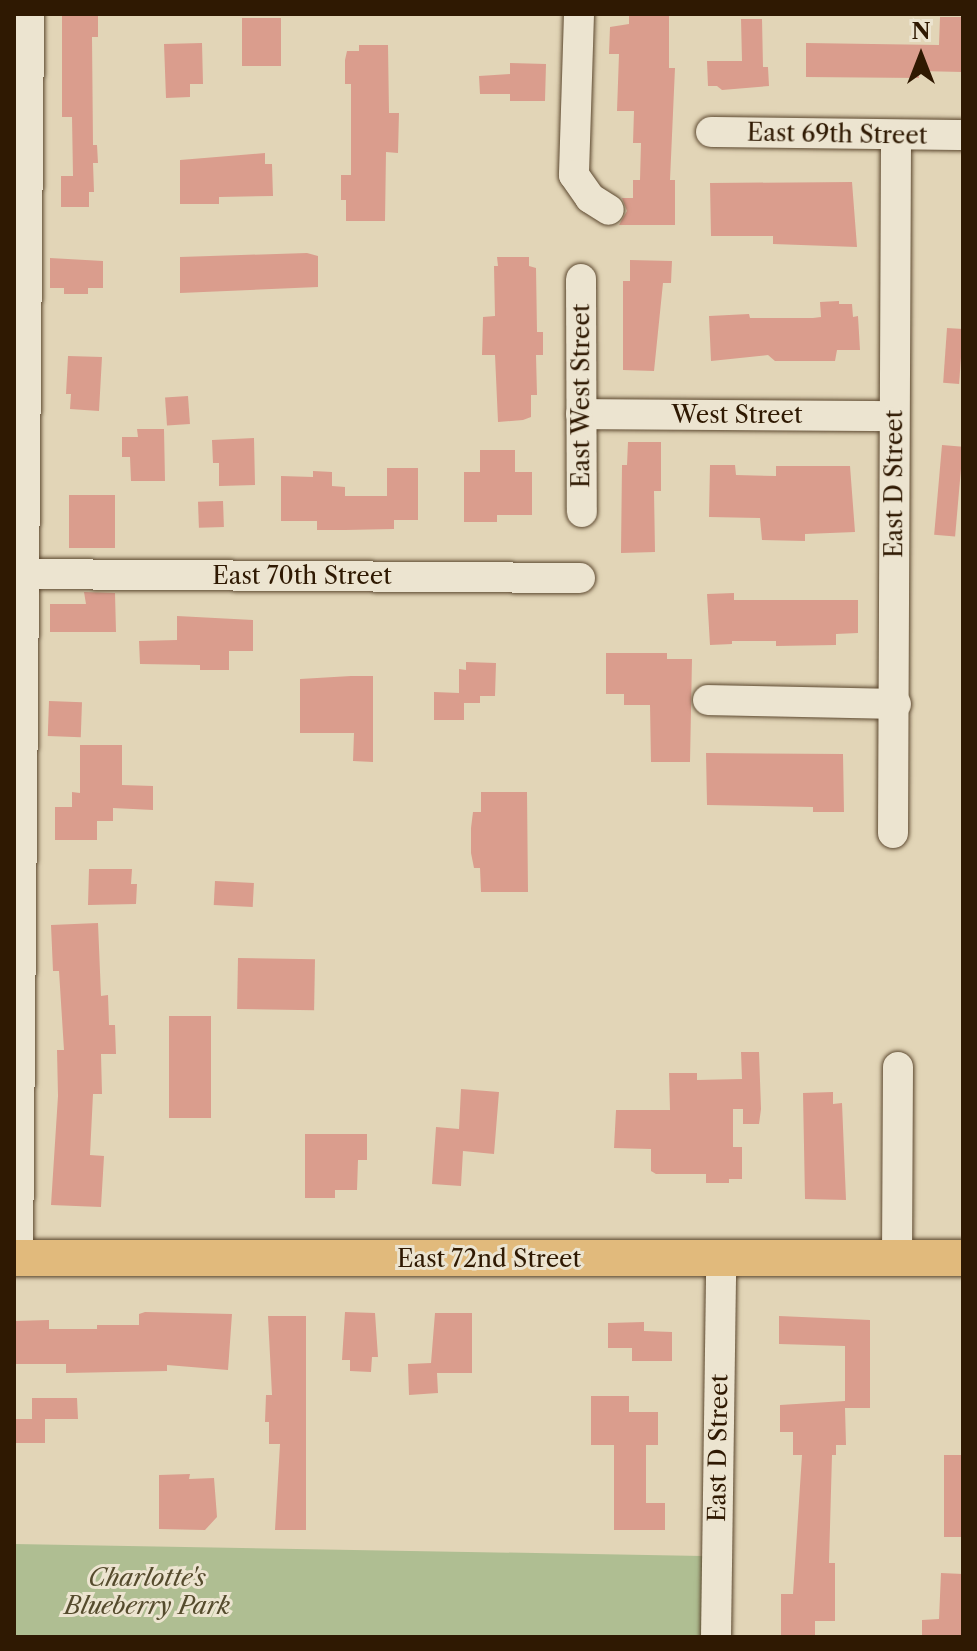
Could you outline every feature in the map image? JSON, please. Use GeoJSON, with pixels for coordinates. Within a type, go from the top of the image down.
{"type":"FeatureCollection","features":[{"type":"Feature","properties":{"kind":"main road","name":"East 72nd Street"},"geometry":{"type":"LineString","coordinates":[[16,1258],[963,1258]]}},
{"type":"Feature","properties":{"kind":"street"},"geometry":{"type":"LineString","coordinates":[[16,1258],[23,574],[19,484],[29,14]]}},
{"type":"Feature","properties":{"kind":"street"},"geometry":{"type":"LineString","coordinates":[[579,14],[574,175],[590,198],[609,210]]}},
{"type":"Feature","properties":{"kind":"street","name":"East 69th Street"},"geometry":{"type":"LineString","coordinates":[[711,132],[963,135]]}},
{"type":"Feature","properties":{"kind":"street","name":"East D Street"},"geometry":{"type":"LineString","coordinates":[[893,833],[896,704],[893,416],[896,135]]}},
{"type":"Feature","properties":{"kind":"street","name":"East West Street"},"geometry":{"type":"LineString","coordinates":[[581,279],[582,512]]}},
{"type":"Feature","properties":{"kind":"street","name":"West Street"},"geometry":{"type":"LineString","coordinates":[[581,414],[893,416]]}},
{"type":"Feature","properties":{"kind":"street","name":"East 70th Street"},"geometry":{"type":"LineString","coordinates":[[23,574],[580,578]]}},
{"type":"Feature","properties":{"kind":"street"},"geometry":{"type":"LineString","coordinates":[[708,700],[896,704]]}},
{"type":"Feature","properties":{"kind":"street"},"geometry":{"type":"LineString","coordinates":[[897,1258],[898,1067]]}},
{"type":"Feature","properties":{"kind":"street","name":"East D Street"},"geometry":{"type":"LineString","coordinates":[[716,1637],[721,1259]]}},
{"type":"Feature","properties":{"kind":"green space","name":"Charlotte's Blueberry Park"},"geometry":{"type":"Polygon","coordinates":[[[14,1544],[717,1556],[715,1637],[14,1637],[14,1544]]]}},
{"type":"Feature","properties":{"kind":"building"},"geometry":{"type":"Polygon","coordinates":[[[62,14],[98,14],[98,37],[92,37],[93,145],[97,145],[98,163],[93,163],[94,192],[89,192],[89,207],[61,207],[61,176],[73,176],[72,117],[62,117],[62,14]]]}},
{"type":"Feature","properties":{"kind":"building"},"geometry":{"type":"Polygon","coordinates":[[[629,14],[669,14],[669,68],[675,68],[670,180],[675,180],[675,225],[619,225],[627,211],[622,198],[633,198],[633,180],[640,180],[641,143],[633,143],[634,111],[617,111],[619,54],[609,54],[610,27],[629,24],[629,14]]]}},
{"type":"Feature","properties":{"kind":"building"},"geometry":{"type":"Polygon","coordinates":[[[940,17],[963,17],[963,72],[919,71],[919,78],[806,77],[806,43],[939,45],[940,17]]]}},
{"type":"Feature","properties":{"kind":"building"},"geometry":{"type":"Polygon","coordinates":[[[242,18],[281,18],[281,66],[242,66],[242,18]]]}},
{"type":"Feature","properties":{"kind":"building"},"geometry":{"type":"Polygon","coordinates":[[[741,19],[762,19],[763,67],[768,67],[769,86],[722,90],[717,86],[708,86],[707,61],[742,61],[741,19]]]}},
{"type":"Feature","properties":{"kind":"building"},"geometry":{"type":"Polygon","coordinates":[[[202,43],[203,84],[190,84],[190,97],[166,98],[164,44],[202,43]]]}},
{"type":"Feature","properties":{"kind":"building"},"geometry":{"type":"Polygon","coordinates":[[[359,45],[388,45],[389,113],[399,113],[398,153],[386,152],[385,221],[346,221],[346,200],[341,200],[341,175],[351,175],[351,84],[345,84],[345,60],[347,51],[359,51],[359,45]]]}},
{"type":"Feature","properties":{"kind":"building"},"geometry":{"type":"Polygon","coordinates":[[[510,63],[546,64],[545,101],[510,101],[510,94],[480,94],[479,76],[510,74],[510,63]]]}},
{"type":"Feature","properties":{"kind":"building"},"geometry":{"type":"Polygon","coordinates":[[[265,153],[265,164],[272,164],[273,196],[219,197],[219,204],[180,204],[180,160],[265,153]]]}},
{"type":"Feature","properties":{"kind":"building"},"geometry":{"type":"Polygon","coordinates":[[[852,182],[857,247],[773,244],[773,236],[711,236],[710,183],[852,182]]]}},
{"type":"Feature","properties":{"kind":"building"},"geometry":{"type":"Polygon","coordinates":[[[307,253],[318,256],[318,287],[180,293],[180,257],[307,253]]]}},
{"type":"Feature","properties":{"kind":"building"},"geometry":{"type":"Polygon","coordinates":[[[497,257],[529,257],[529,266],[536,268],[537,332],[543,332],[543,355],[536,355],[537,395],[531,395],[531,417],[523,420],[498,422],[495,355],[482,355],[483,317],[495,316],[494,266],[498,266],[497,257]]]}},
{"type":"Feature","properties":{"kind":"building"},"geometry":{"type":"Polygon","coordinates":[[[50,258],[103,261],[103,288],[88,288],[88,294],[64,294],[64,288],[50,288],[50,258]]]}},
{"type":"Feature","properties":{"kind":"building"},"geometry":{"type":"Polygon","coordinates":[[[630,260],[672,261],[671,283],[663,283],[654,371],[623,370],[623,281],[630,281],[630,260]]]}},
{"type":"Feature","properties":{"kind":"building"},"geometry":{"type":"Polygon","coordinates":[[[839,301],[839,304],[852,304],[853,317],[858,316],[860,350],[837,350],[835,361],[775,361],[768,355],[711,361],[709,316],[749,314],[750,318],[813,318],[821,317],[820,302],[839,301]]]}},
{"type":"Feature","properties":{"kind":"building"},"geometry":{"type":"Polygon","coordinates":[[[947,328],[963,329],[959,384],[943,383],[947,328]]]}},
{"type":"Feature","properties":{"kind":"building"},"geometry":{"type":"Polygon","coordinates":[[[68,356],[102,357],[99,411],[70,409],[71,394],[66,394],[68,356]]]}},
{"type":"Feature","properties":{"kind":"building"},"geometry":{"type":"Polygon","coordinates":[[[188,396],[190,424],[167,426],[165,398],[188,396]]]}},
{"type":"Feature","properties":{"kind":"building"},"geometry":{"type":"Polygon","coordinates":[[[137,429],[164,429],[165,481],[131,481],[130,457],[122,457],[122,437],[138,437],[137,429]]]}},
{"type":"Feature","properties":{"kind":"building"},"geometry":{"type":"Polygon","coordinates":[[[254,438],[255,485],[219,486],[219,463],[213,463],[212,440],[254,438]]]}},
{"type":"Feature","properties":{"kind":"building"},"geometry":{"type":"Polygon","coordinates":[[[628,442],[661,442],[661,491],[654,491],[655,552],[621,553],[622,465],[627,465],[628,442]]]}},
{"type":"Feature","properties":{"kind":"building"},"geometry":{"type":"Polygon","coordinates":[[[942,445],[963,447],[955,536],[934,535],[942,445]]]}},
{"type":"Feature","properties":{"kind":"building"},"geometry":{"type":"Polygon","coordinates":[[[480,450],[515,450],[515,472],[532,472],[532,515],[497,515],[497,522],[464,522],[464,472],[480,472],[480,450]]]}},
{"type":"Feature","properties":{"kind":"building"},"geometry":{"type":"Polygon","coordinates":[[[710,465],[735,465],[736,475],[776,476],[776,466],[850,466],[855,532],[805,534],[805,541],[762,540],[760,518],[709,517],[710,465]]]}},
{"type":"Feature","properties":{"kind":"building"},"geometry":{"type":"Polygon","coordinates":[[[387,468],[418,468],[418,520],[394,520],[394,529],[345,530],[317,530],[317,521],[281,521],[281,476],[313,477],[313,471],[332,472],[332,486],[345,487],[345,496],[387,496],[387,468]]]}},
{"type":"Feature","properties":{"kind":"building"},"geometry":{"type":"Polygon","coordinates":[[[69,495],[115,495],[115,548],[69,548],[69,495]]]}},
{"type":"Feature","properties":{"kind":"building"},"geometry":{"type":"Polygon","coordinates":[[[223,501],[224,527],[199,528],[198,502],[223,501]]]}},
{"type":"Feature","properties":{"kind":"building"},"geometry":{"type":"Polygon","coordinates":[[[84,592],[115,593],[116,632],[50,632],[50,604],[86,604],[84,592]]]}},
{"type":"Feature","properties":{"kind":"building"},"geometry":{"type":"Polygon","coordinates":[[[734,593],[734,600],[858,600],[858,633],[836,634],[836,645],[776,646],[776,641],[732,641],[732,644],[710,645],[707,594],[734,593]]]}},
{"type":"Feature","properties":{"kind":"building"},"geometry":{"type":"Polygon","coordinates":[[[177,616],[253,620],[253,651],[229,651],[229,670],[200,670],[200,665],[140,664],[139,641],[177,640],[177,616]]]}},
{"type":"Feature","properties":{"kind":"building"},"geometry":{"type":"Polygon","coordinates":[[[606,653],[667,653],[667,659],[692,659],[690,762],[651,762],[650,705],[624,705],[624,694],[606,694],[606,653]]]}},
{"type":"Feature","properties":{"kind":"building"},"geometry":{"type":"Polygon","coordinates":[[[466,662],[496,663],[495,696],[480,696],[480,703],[464,703],[464,720],[434,720],[434,692],[459,693],[459,669],[466,670],[466,662]]]}},
{"type":"Feature","properties":{"kind":"building"},"geometry":{"type":"Polygon","coordinates":[[[373,676],[373,762],[353,761],[354,733],[300,733],[300,679],[373,676]]]}},
{"type":"Feature","properties":{"kind":"building"},"geometry":{"type":"Polygon","coordinates":[[[49,701],[82,702],[81,737],[48,736],[49,701]]]}},
{"type":"Feature","properties":{"kind":"building"},"geometry":{"type":"Polygon","coordinates":[[[80,745],[122,745],[122,785],[153,786],[153,810],[113,808],[113,821],[97,821],[97,840],[55,840],[55,807],[72,807],[72,792],[80,793],[80,745]]]}},
{"type":"Feature","properties":{"kind":"building"},"geometry":{"type":"Polygon","coordinates":[[[706,753],[843,754],[844,812],[813,812],[813,807],[707,805],[706,753]]]}},
{"type":"Feature","properties":{"kind":"building"},"geometry":{"type":"Polygon","coordinates":[[[481,792],[527,792],[528,892],[481,892],[480,868],[474,868],[471,853],[471,828],[473,812],[481,812],[481,792]]]}},
{"type":"Feature","properties":{"kind":"building"},"geometry":{"type":"Polygon","coordinates":[[[89,869],[132,869],[131,884],[137,884],[136,904],[88,905],[89,869]]]}},
{"type":"Feature","properties":{"kind":"building"},"geometry":{"type":"Polygon","coordinates":[[[215,881],[254,883],[253,907],[214,905],[215,881]]]}},
{"type":"Feature","properties":{"kind":"building"},"geometry":{"type":"Polygon","coordinates":[[[98,923],[101,996],[108,995],[109,1025],[115,1025],[116,1054],[101,1054],[102,1094],[93,1094],[90,1155],[104,1156],[101,1207],[51,1205],[58,1096],[57,1050],[64,1050],[59,971],[53,971],[51,925],[98,923]]]}},
{"type":"Feature","properties":{"kind":"building"},"geometry":{"type":"Polygon","coordinates":[[[238,958],[315,959],[314,1010],[237,1009],[238,958]]]}},
{"type":"Feature","properties":{"kind":"building"},"geometry":{"type":"Polygon","coordinates":[[[169,1016],[211,1016],[211,1118],[169,1118],[169,1016]]]}},
{"type":"Feature","properties":{"kind":"building"},"geometry":{"type":"Polygon","coordinates":[[[741,1052],[759,1052],[761,1109],[759,1124],[743,1124],[743,1109],[733,1109],[733,1147],[742,1147],[742,1179],[729,1179],[729,1183],[706,1183],[706,1174],[656,1174],[651,1171],[651,1149],[614,1148],[616,1110],[670,1110],[669,1073],[697,1073],[697,1080],[742,1079],[741,1052]]]}},
{"type":"Feature","properties":{"kind":"building"},"geometry":{"type":"Polygon","coordinates":[[[461,1089],[499,1092],[494,1154],[463,1151],[461,1186],[432,1184],[436,1127],[459,1129],[461,1089]]]}},
{"type":"Feature","properties":{"kind":"building"},"geometry":{"type":"Polygon","coordinates":[[[833,1092],[833,1104],[842,1103],[846,1200],[805,1199],[803,1093],[833,1092]]]}},
{"type":"Feature","properties":{"kind":"building"},"geometry":{"type":"Polygon","coordinates":[[[305,1134],[367,1134],[367,1160],[358,1160],[357,1190],[335,1190],[335,1198],[305,1198],[305,1134]]]}},
{"type":"Feature","properties":{"kind":"building"},"geometry":{"type":"Polygon","coordinates":[[[345,1312],[375,1313],[378,1357],[372,1357],[371,1372],[350,1371],[350,1360],[342,1360],[345,1312]]]}},
{"type":"Feature","properties":{"kind":"building"},"geometry":{"type":"Polygon","coordinates":[[[435,1313],[472,1313],[472,1373],[437,1373],[438,1393],[409,1395],[408,1364],[431,1363],[435,1313]]]}},
{"type":"Feature","properties":{"kind":"building"},"geometry":{"type":"Polygon","coordinates":[[[139,1314],[232,1314],[228,1370],[167,1365],[167,1371],[66,1373],[66,1364],[14,1364],[14,1321],[49,1320],[49,1329],[97,1329],[97,1325],[139,1325],[139,1314]]]}},
{"type":"Feature","properties":{"kind":"building"},"geometry":{"type":"Polygon","coordinates":[[[268,1316],[306,1316],[306,1530],[275,1530],[280,1444],[269,1444],[269,1422],[265,1422],[266,1395],[272,1395],[268,1316]]]}},
{"type":"Feature","properties":{"kind":"building"},"geometry":{"type":"Polygon","coordinates":[[[779,1316],[870,1320],[870,1408],[845,1408],[846,1445],[836,1445],[836,1455],[832,1455],[829,1563],[835,1563],[835,1621],[815,1621],[815,1637],[781,1637],[781,1594],[793,1594],[802,1455],[793,1455],[793,1432],[780,1432],[780,1405],[845,1401],[845,1346],[779,1344],[779,1316]]]}},
{"type":"Feature","properties":{"kind":"building"},"geometry":{"type":"Polygon","coordinates":[[[644,1322],[644,1331],[672,1332],[672,1361],[632,1361],[632,1348],[608,1348],[608,1323],[644,1322]]]}},
{"type":"Feature","properties":{"kind":"building"},"geometry":{"type":"Polygon","coordinates":[[[591,1396],[629,1396],[629,1412],[658,1412],[658,1445],[646,1445],[646,1503],[665,1503],[665,1530],[614,1530],[614,1445],[591,1445],[591,1396]]]}},
{"type":"Feature","properties":{"kind":"building"},"geometry":{"type":"Polygon","coordinates":[[[32,1398],[77,1398],[78,1419],[45,1419],[45,1443],[14,1443],[14,1419],[32,1419],[32,1398]]]}},
{"type":"Feature","properties":{"kind":"building"},"geometry":{"type":"Polygon","coordinates":[[[944,1455],[963,1455],[963,1537],[944,1537],[944,1455]]]}},
{"type":"Feature","properties":{"kind":"building"},"geometry":{"type":"Polygon","coordinates":[[[190,1474],[189,1479],[214,1478],[217,1517],[205,1530],[159,1529],[159,1475],[190,1474]]]}},
{"type":"Feature","properties":{"kind":"building"},"geometry":{"type":"Polygon","coordinates":[[[941,1573],[963,1574],[963,1637],[922,1637],[922,1620],[939,1619],[941,1573]]]}}]}
